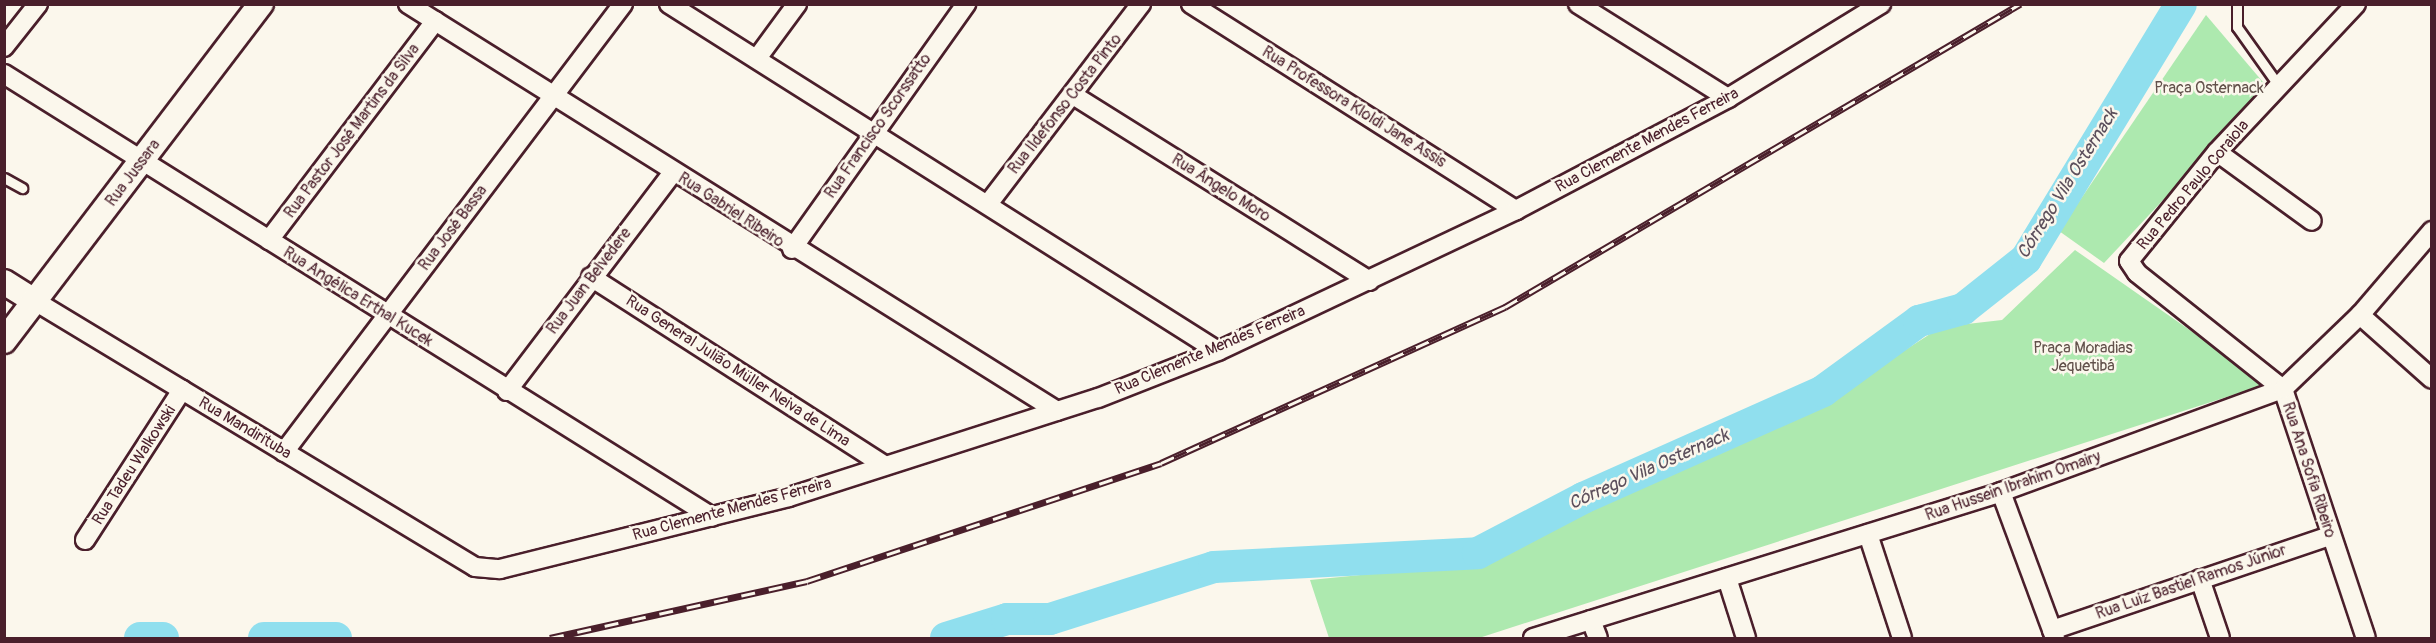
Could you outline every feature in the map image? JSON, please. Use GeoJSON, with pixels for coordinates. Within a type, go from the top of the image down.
{"type":"FeatureCollection","features":[{"type":"Feature","properties":{"kind":"street"},"geometry":{"type":"LineString","coordinates":[[4,47],[38,4]]}},
{"type":"Feature","properties":{"kind":"street","name":"Rua Jussara"},"geometry":{"type":"LineString","coordinates":[[4,340],[261,4]]}},
{"type":"Feature","properties":{"kind":"street","name":"Rua Gabriel Ribeiro"},"geometry":{"type":"LineString","coordinates":[[408,4],[554,95],[792,249],[1057,411]]}},
{"type":"Feature","properties":{"kind":"street","name":"Rua José Bassa"},"geometry":{"type":"LineString","coordinates":[[284,452],[623,4]]}},
{"type":"Feature","properties":{"kind":"street"},"geometry":{"type":"LineString","coordinates":[[669,4],[758,57],[871,132],[1218,351]]}},
{"type":"Feature","properties":{"kind":"street"},"geometry":{"type":"LineString","coordinates":[[758,57],[797,4]]}},
{"type":"Feature","properties":{"kind":"street","name":"Rua Francisco Scorssatto"},"geometry":{"type":"LineString","coordinates":[[792,249],[871,132],[966,4]]}},
{"type":"Feature","properties":{"kind":"street","name":"Rua Ildefonso Costa Pinto"},"geometry":{"type":"LineString","coordinates":[[988,204],[1141,4]]}},
{"type":"Feature","properties":{"kind":"street","name":"Rua Professora Kloldi Jane Assis"},"geometry":{"type":"LineString","coordinates":[[1191,4],[1516,210]]}},
{"type":"Feature","properties":{"kind":"street"},"geometry":{"type":"LineString","coordinates":[[1578,4],[1728,98]]}},
{"type":"Feature","properties":{"kind":"street","name":"Rua Clemente Mendes Ferreira"},"geometry":{"type":"LineString","coordinates":[[488,569],[712,517],[1057,411],[1218,351],[1516,210],[1728,98],[1881,4]]}},
{"type":"Feature","properties":{"kind":"street","name":"Rua Pedro Paulo Coraiola"},"geometry":{"type":"LineString","coordinates":[[2129,261],[2217,152],[2356,4]]}},
{"type":"Feature","properties":{"kind":"street","name":"Rua Pastor José Martins da Silva"},"geometry":{"type":"LineString","coordinates":[[269,240],[435,21]]}},
{"type":"Feature","properties":{"kind":"street","name":"Rua Angélica Erthal Kucek"},"geometry":{"type":"LineString","coordinates":[[4,74],[507,391],[712,517]]}},
{"type":"Feature","properties":{"kind":"street","name":"Rua Ângelo Moro"},"geometry":{"type":"LineString","coordinates":[[1073,95],[1370,280]]}},
{"type":"Feature","properties":{"kind":"street"},"geometry":{"type":"LineString","coordinates":[[2217,152],[2312,221]]}},
{"type":"Feature","properties":{"kind":"street","name":"Rua Juan Belvedere"},"geometry":{"type":"LineString","coordinates":[[507,391],[591,277],[673,172]]}},
{"type":"Feature","properties":{"kind":"street","name":"Rua Hussein Ibrahim Omairy"},"geometry":{"type":"LineString","coordinates":[[1533,639],[2001,492],[2283,389],[2360,315],[2432,231]]}},
{"type":"Feature","properties":{"kind":"street","name":"Rua Ana Sofia Ribeiro"},"geometry":{"type":"LineString","coordinates":[[2129,261],[2137,273],[2283,389],[2366,639]]}},
{"type":"Feature","properties":{"kind":"street","name":"Rua General Julião Müller Neiva de Lima"},"geometry":{"type":"LineString","coordinates":[[591,277],[884,465]]}},
{"type":"Feature","properties":{"kind":"street","name":"Rua Mandirituba"},"geometry":{"type":"LineString","coordinates":[[4,282],[475,567],[488,569]]}},
{"type":"Feature","properties":{"kind":"street"},"geometry":{"type":"LineString","coordinates":[[2360,315],[2432,379]]}},
{"type":"Feature","properties":{"kind":"street","name":"Rua Tadeu Walkowski"},"geometry":{"type":"LineString","coordinates":[[85,540],[183,390]]}},
{"type":"Feature","properties":{"kind":"street"},"geometry":{"type":"LineString","coordinates":[[2001,492],[2053,634]]}},
{"type":"Feature","properties":{"kind":"street"},"geometry":{"type":"LineString","coordinates":[[1868,534],[1902,639]]}},
{"type":"Feature","properties":{"kind":"street","name":"Rua Luiz Bastiel Ramos Júnior"},"geometry":{"type":"LineString","coordinates":[[2053,634],[2200,579],[2330,536]]}},
{"type":"Feature","properties":{"kind":"street"},"geometry":{"type":"LineString","coordinates":[[1727,578],[1746,639]]}},
{"type":"Feature","properties":{"kind":"street"},"geometry":{"type":"LineString","coordinates":[[2200,579],[2220,639]]}},
{"type":"Feature","properties":{"kind":"street"},"geometry":{"type":"LineString","coordinates":[[1592,620],[1598,639]]}},
{"type":"Feature","properties":{"kind":"lane"},"geometry":{"type":"LineString","coordinates":[[2237,4],[2237,27],[2279,86]]}},
{"type":"Feature","properties":{"kind":"lane"},"geometry":{"type":"LineString","coordinates":[[4,178],[22,188]]}},
{"type":"Feature","properties":{"kind":"green space","name":"Praça Osternack"},"geometry":{"type":"Polygon","coordinates":[[[2206,15],[2268,88],[2104,263],[2059,231],[2206,15]]]}},
{"type":"Feature","properties":{"kind":"green space","name":"Praça Moradias Jequetibá"},"geometry":{"type":"Polygon","coordinates":[[[2075,250],[2267,384],[1479,638],[1329,638],[1310,580],[1482,563],[1596,504],[1823,403],[1941,327],[2002,320],[2075,250]]]}},
{"type":"Feature","properties":{"kind":"waterway","name":"Córrego Vila Osternack"},"geometry":{"type":"LineString","coordinates":[[946,638],[1007,619],[1050,619],[1214,567],[1478,553],[1583,498],[1823,391],[1919,321],[1963,309],[2026,259],[2181,4]]}},
{"type":"Feature","properties":{"kind":"waterway","name":"Córrego Vila Osternack"},"geometry":{"type":"LineString","coordinates":[[140,638],[163,638]]}},
{"type":"Feature","properties":{"kind":"waterway","name":"Córrego Vila Osternack"},"geometry":{"type":"LineString","coordinates":[[264,638],[336,638]]}},
{"type":"Feature","properties":{"kind":"railway"},"geometry":{"type":"LineString","coordinates":[[550,638],[807,581],[1161,463],[1505,307],[2020,4]]}}]}
